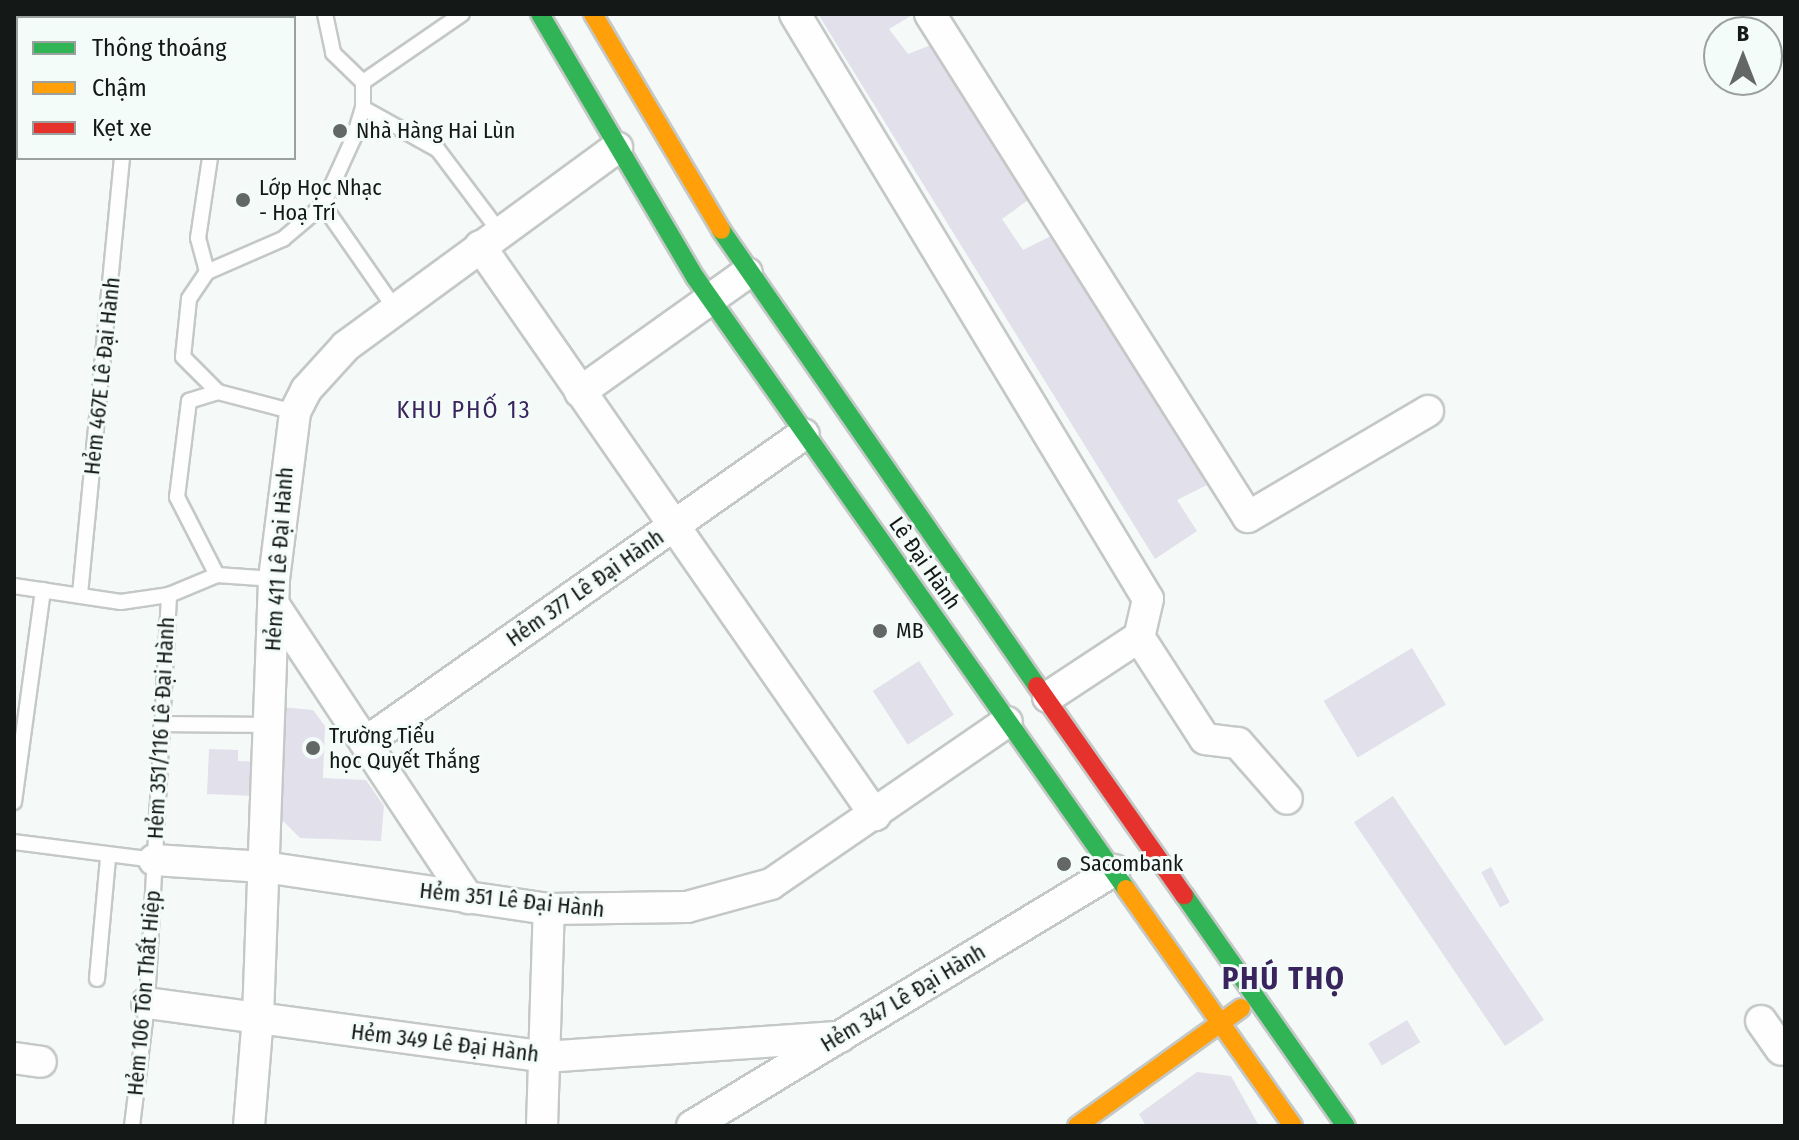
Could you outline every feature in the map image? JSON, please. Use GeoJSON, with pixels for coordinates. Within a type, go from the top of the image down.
{"type":"FeatureCollection","features":[{"type":"Feature","properties":{"kind":"main road","name":"Lê Đại Hành"},"geometry":{"type":"LineString","coordinates":[[540,14],[617,148],[710,299],[1293,1126]]}},
{"type":"Feature","properties":{"kind":"main road","name":"Lê Đại Hành"},"geometry":{"type":"LineString","coordinates":[[593,14],[747,273],[1048,697],[1346,1126]]}},
{"type":"Feature","properties":{"kind":"main road"},"geometry":{"type":"LineString","coordinates":[[1007,722],[1048,697]]}},
{"type":"Feature","properties":{"kind":"main road"},"geometry":{"type":"LineString","coordinates":[[1081,1125],[1255,998]]}},
{"type":"Feature","properties":{"kind":"street"},"geometry":{"type":"LineString","coordinates":[[795,14],[1148,599],[1139,637],[1048,697]]}},
{"type":"Feature","properties":{"kind":"street"},"geometry":{"type":"LineString","coordinates":[[930,14],[1248,517],[1428,411]]}},
{"type":"Feature","properties":{"kind":"street","name":"Hẻm 411 Lê Đại Hành"},"geometry":{"type":"LineString","coordinates":[[249,1126],[258,1017],[275,594],[295,412],[326,365],[394,307],[617,148]]}},
{"type":"Feature","properties":{"kind":"street"},"geometry":{"type":"LineString","coordinates":[[490,239],[580,392],[875,815]]}},
{"type":"Feature","properties":{"kind":"street"},"geometry":{"type":"LineString","coordinates":[[580,392],[747,273]]}},
{"type":"Feature","properties":{"kind":"street","name":"Hẻm 377 Lê Đại Hành"},"geometry":{"type":"LineString","coordinates":[[366,742],[804,434]]}},
{"type":"Feature","properties":{"kind":"street"},"geometry":{"type":"LineString","coordinates":[[275,594],[366,742],[468,898]]}},
{"type":"Feature","properties":{"kind":"street"},"geometry":{"type":"LineString","coordinates":[[1139,637],[1205,739],[1238,743],[1287,799]]}},
{"type":"Feature","properties":{"kind":"street","name":"Hẻm 351 Lê Đại Hành"},"geometry":{"type":"LineString","coordinates":[[154,860],[264,867],[549,909],[644,911],[729,899],[771,884],[1007,722]]}},
{"type":"Feature","properties":{"kind":"street","name":"Hẻm 347 Lê Đại Hành"},"geometry":{"type":"LineString","coordinates":[[692,1126],[1114,870]]}},
{"type":"Feature","properties":{"kind":"street"},"geometry":{"type":"LineString","coordinates":[[542,1126],[549,909]]}},
{"type":"Feature","properties":{"kind":"street","name":"Hẻm 349 Lê Đại Hành"},"geometry":{"type":"LineString","coordinates":[[147,1003],[544,1057],[840,1037]]}},
{"type":"Feature","properties":{"kind":"street"},"geometry":{"type":"LineString","coordinates":[[1761,1021],[1781,1050]]}},
{"type":"Feature","properties":{"kind":"lane"},"geometry":{"type":"LineString","coordinates":[[295,412],[218,392],[183,357],[189,299],[207,272],[283,239],[323,205],[363,108],[363,82],[333,53],[325,14]]}},
{"type":"Feature","properties":{"kind":"lane"},"geometry":{"type":"LineString","coordinates":[[363,82],[462,14]]}},
{"type":"Feature","properties":{"kind":"lane"},"geometry":{"type":"LineString","coordinates":[[363,108],[438,150],[490,239]]}},
{"type":"Feature","properties":{"kind":"lane","name":"Hẻm 467E Lê Đại Hành"},"geometry":{"type":"LineString","coordinates":[[80,594],[122,160]]}},
{"type":"Feature","properties":{"kind":"lane"},"geometry":{"type":"LineString","coordinates":[[207,272],[198,238],[210,160]]}},
{"type":"Feature","properties":{"kind":"lane"},"geometry":{"type":"LineString","coordinates":[[323,205],[394,307]]}},
{"type":"Feature","properties":{"kind":"lane"},"geometry":{"type":"LineString","coordinates":[[217,575],[177,497],[189,401],[218,392]]}},
{"type":"Feature","properties":{"kind":"lane"},"geometry":{"type":"LineString","coordinates":[[14,586],[121,602],[169,595],[217,575],[275,594]]}},
{"type":"Feature","properties":{"kind":"lane"},"geometry":{"type":"LineString","coordinates":[[14,802],[43,590]]}},
{"type":"Feature","properties":{"kind":"lane","name":"Hẻm 351/116 Lê Đại Hành"},"geometry":{"type":"LineString","coordinates":[[154,860],[169,595]]}},
{"type":"Feature","properties":{"kind":"lane"},"geometry":{"type":"LineString","coordinates":[[161,724],[268,725]]}},
{"type":"Feature","properties":{"kind":"lane","name":"Hẻm 351 Lê Đại Hành"},"geometry":{"type":"LineString","coordinates":[[14,842],[108,858],[154,860]]}},
{"type":"Feature","properties":{"kind":"lane"},"geometry":{"type":"LineString","coordinates":[[97,979],[108,858]]}},
{"type":"Feature","properties":{"kind":"lane","name":"Hẻm 106 Tôn Thất Hiệp"},"geometry":{"type":"LineString","coordinates":[[132,1126],[147,1003],[154,860]]}},
{"type":"Feature","properties":{"kind":"building"},"geometry":{"type":"Polygon","coordinates":[[[818,14],[914,14],[889,29],[908,54],[941,41],[1031,198],[1002,219],[1023,250],[1057,233],[1207,485],[1177,500],[1197,531],[1155,559],[818,14]]]}},
{"type":"Feature","properties":{"kind":"building"},"geometry":{"type":"Polygon","coordinates":[[[1412,648],[1446,705],[1358,758],[1324,701],[1412,648]]]}},
{"type":"Feature","properties":{"kind":"building"},"geometry":{"type":"Polygon","coordinates":[[[919,661],[954,715],[908,745],[873,691],[919,661]]]}},
{"type":"Feature","properties":{"kind":"building"},"geometry":{"type":"Polygon","coordinates":[[[282,707],[313,710],[325,726],[323,778],[366,780],[384,806],[381,841],[300,838],[277,815],[282,707]]]}},
{"type":"Feature","properties":{"kind":"building"},"geometry":{"type":"Polygon","coordinates":[[[209,749],[238,750],[238,761],[261,762],[259,796],[207,794],[209,749]]]}},
{"type":"Feature","properties":{"kind":"building"},"geometry":{"type":"Polygon","coordinates":[[[1393,796],[1544,1020],[1505,1046],[1354,822],[1393,796]]]}},
{"type":"Feature","properties":{"kind":"building"},"geometry":{"type":"Polygon","coordinates":[[[1491,867],[1510,902],[1500,907],[1481,872],[1491,867]]]}},
{"type":"Feature","properties":{"kind":"building"},"geometry":{"type":"Polygon","coordinates":[[[1407,1020],[1420,1042],[1382,1065],[1368,1043],[1407,1020]]]}},
{"type":"Feature","properties":{"kind":"building"},"geometry":{"type":"Polygon","coordinates":[[[1197,1072],[1231,1076],[1259,1126],[1146,1126],[1139,1114],[1197,1072]]]}},
{"type":"Feature","properties":{"kind":"traffic: fast"},"geometry":{"type":"LineString","coordinates":[[540,14],[695,277],[1126,889]]}},
{"type":"Feature","properties":{"kind":"traffic: fast"},"geometry":{"type":"LineString","coordinates":[[721,230],[1037,686]]}},
{"type":"Feature","properties":{"kind":"traffic: fast"},"geometry":{"type":"LineString","coordinates":[[1184,895],[1346,1126]]}},
{"type":"Feature","properties":{"kind":"traffic: slow"},"geometry":{"type":"LineString","coordinates":[[593,14],[721,230]]}},
{"type":"Feature","properties":{"kind":"traffic: slow"},"geometry":{"type":"LineString","coordinates":[[1126,889],[1293,1126]]}},
{"type":"Feature","properties":{"kind":"traffic: slow"},"geometry":{"type":"LineString","coordinates":[[1077,1126],[1241,1008]]}},
{"type":"Feature","properties":{"kind":"traffic: jam"},"geometry":{"type":"LineString","coordinates":[[1037,686],[1184,895]]}},
{"type":"Feature","properties":{"kind":"place","name":"Nhà Hàng Hai Lùn"},"geometry":{"type":"Point","coordinates":[340,131]}},
{"type":"Feature","properties":{"kind":"place","name":"Lớp Học Nhạc - Hoạ Trí"},"geometry":{"type":"Point","coordinates":[243,200]}},
{"type":"Feature","properties":{"kind":"place","name":"MB"},"geometry":{"type":"Point","coordinates":[880,631]}},
{"type":"Feature","properties":{"kind":"place","name":"Trường Tiểu học Quyết Thắng"},"geometry":{"type":"Point","coordinates":[313,748]}},
{"type":"Feature","properties":{"kind":"place","name":"Sacombank"},"geometry":{"type":"Point","coordinates":[1064,864]}},
{"type":"Feature","properties":{"kind":"district","name":"KHU PHỐ 13"},"geometry":{"type":"Point","coordinates":[464,411]}},
{"type":"Feature","properties":{"kind":"district","name":"PHÚ THỌ"},"geometry":{"type":"Point","coordinates":[1284,979]}}]}
